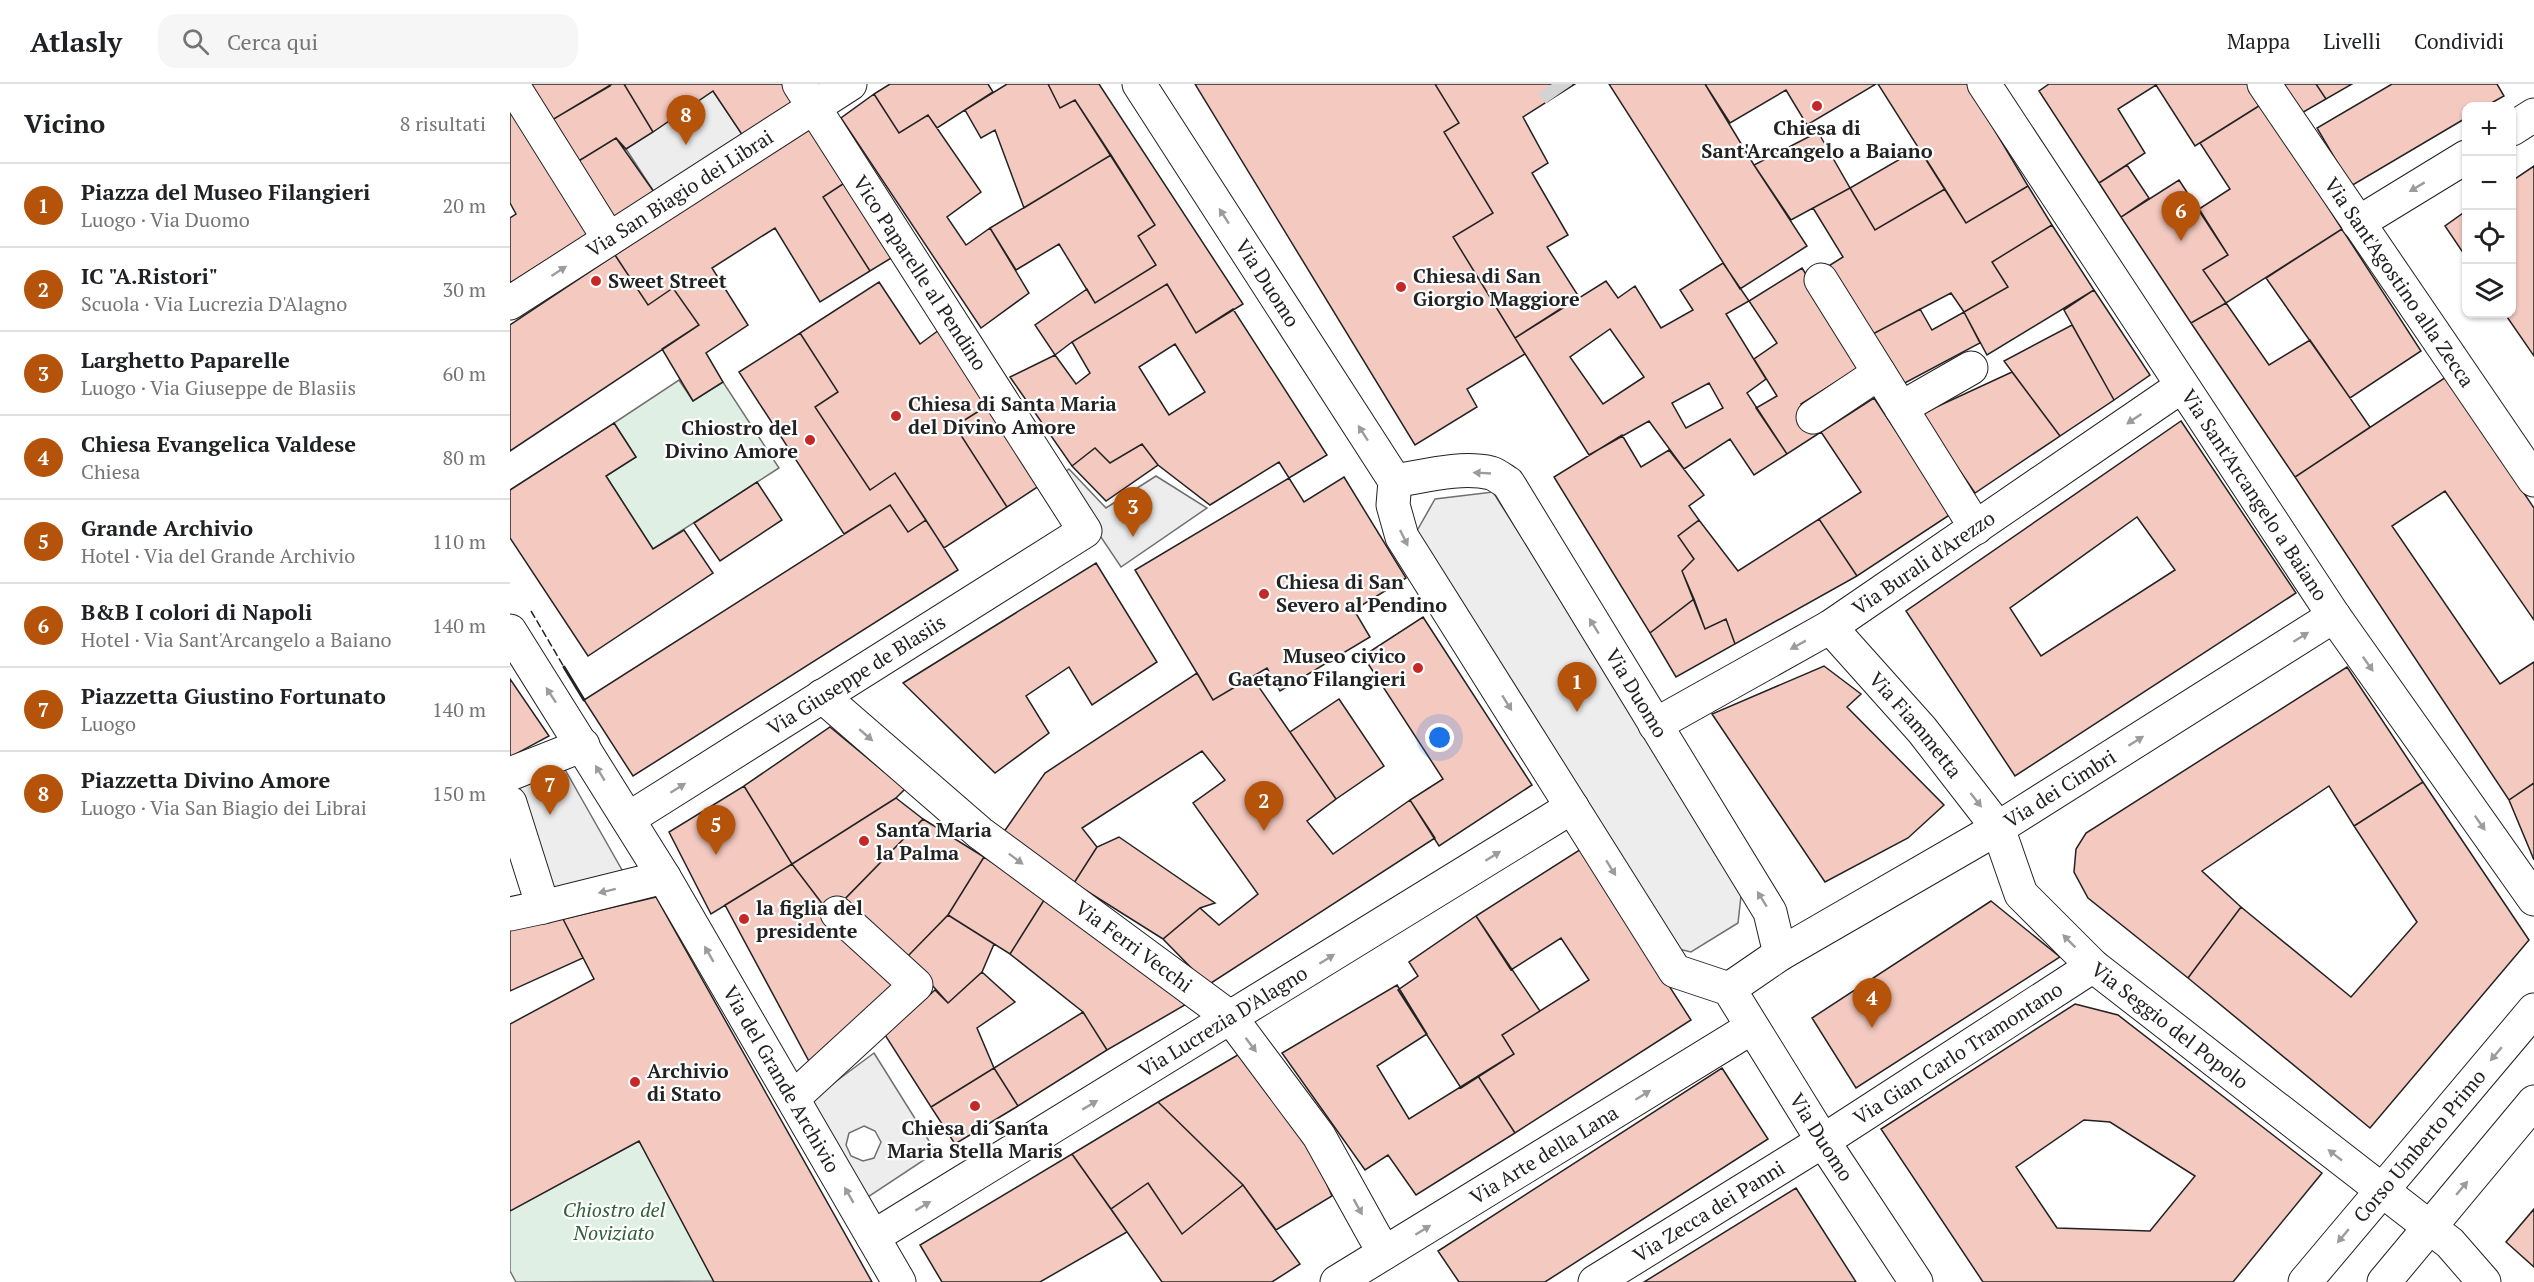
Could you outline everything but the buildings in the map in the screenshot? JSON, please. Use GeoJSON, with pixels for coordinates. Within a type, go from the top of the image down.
{"type":"FeatureCollection","features":[{"type":"Feature","properties":{"kind":"street"},"geometry":{"type":"LineString","coordinates":[[512,84],[609,239]]}},
{"type":"Feature","properties":{"kind":"street","name":"Via San Biagio dei Librai"},"geometry":{"type":"LineString","coordinates":[[510,303],[609,239],[806,95],[850,84]]}},
{"type":"Feature","properties":{"kind":"street","name":"Via Duomo"},"geometry":{"type":"LineString","coordinates":[[1139,84],[1395,482],[1435,474],[1466,472],[1493,473],[1508,483],[1770,912],[1780,954]]}},
{"type":"Feature","properties":{"kind":"street","name":"Via Sant'Arcangelo a Baiano"},"geometry":{"type":"LineString","coordinates":[[1984,84],[2334,616],[2534,899]]}},
{"type":"Feature","properties":{"kind":"street","name":"Via Sant'Agostino alla Zecca"},"geometry":{"type":"LineString","coordinates":[[2264,84],[2534,480]]}},
{"type":"Feature","properties":{"kind":"street","name":"Vico Paparelle al Pendino"},"geometry":{"type":"LineString","coordinates":[[806,95],[1085,531]]}},
{"type":"Feature","properties":{"kind":"street"},"geometry":{"type":"LineString","coordinates":[[2516,126],[2534,116]]}},
{"type":"Feature","properties":{"kind":"street"},"geometry":{"type":"LineString","coordinates":[[2358,223],[2462,159]]}},
{"type":"Feature","properties":{"kind":"street"},"geometry":{"type":"LineString","coordinates":[[1821,280],[1976,528]]}},
{"type":"Feature","properties":{"kind":"street"},"geometry":{"type":"LineString","coordinates":[[1901,408],[1971,368]]}},
{"type":"Feature","properties":{"kind":"street"},"geometry":{"type":"LineString","coordinates":[[1813,417],[1879,373]]}},
{"type":"Feature","properties":{"kind":"street","name":"Via Burali d'Arezzo"},"geometry":{"type":"LineString","coordinates":[[1655,725],[1830,627],[2182,386]]}},
{"type":"Feature","properties":{"kind":"street"},"geometry":{"type":"LineString","coordinates":[[1395,482],[1393,505],[1402,537],[1675,971],[1729,989],[1780,954]]}},
{"type":"Feature","properties":{"kind":"street","name":"Via Giuseppe de Blasiis"},"geometry":{"type":"LineString","coordinates":[[628,819],[1085,531]]}},
{"type":"Feature","properties":{"kind":"street","name":"Via dei Cimbri"},"geometry":{"type":"LineString","coordinates":[[1780,954],[1998,828],[2334,616]]}},
{"type":"Feature","properties":{"kind":"street","name":"Via Fiammetta"},"geometry":{"type":"LineString","coordinates":[[1830,627],[1922,730],[1998,828]]}},
{"type":"Feature","properties":{"kind":"street"},"geometry":{"type":"LineString","coordinates":[[510,631],[583,745],[510,774]]}},
{"type":"Feature","properties":{"kind":"street","name":"Via Ferri Vecchi"},"geometry":{"type":"LineString","coordinates":[[822,696],[980,833],[1231,1018],[1319,1136],[1384,1254]]}},
{"type":"Feature","properties":{"kind":"street","name":"Via del Grande Archivio"},"geometry":{"type":"LineString","coordinates":[[583,745],[664,876],[899,1282]]}},
{"type":"Feature","properties":{"kind":"street"},"geometry":{"type":"LineString","coordinates":[[510,803],[543,907]]}},
{"type":"Feature","properties":{"kind":"street","name":"Via Lucrezia D'Alagno"},"geometry":{"type":"LineString","coordinates":[[873,1237],[1572,807]]}},
{"type":"Feature","properties":{"kind":"street","name":"Via Seggio del Popolo"},"geometry":{"type":"LineString","coordinates":[[1998,828],[2021,894],[2093,966],[2430,1227],[2459,1251],[2484,1282]]}},
{"type":"Feature","properties":{"kind":"street"},"geometry":{"type":"LineString","coordinates":[[510,914],[664,876]]}},
{"type":"Feature","properties":{"kind":"street"},"geometry":{"type":"LineString","coordinates":[[792,1098],[916,985],[837,913]]}},
{"type":"Feature","properties":{"kind":"street","name":"Via Gian Carlo Tramontano"},"geometry":{"type":"LineString","coordinates":[[1823,1141],[2093,966]]}},
{"type":"Feature","properties":{"kind":"street","name":"Via Duomo"},"geometry":{"type":"LineString","coordinates":[[1729,989],[1751,1028],[1823,1141],[1916,1282]]}},
{"type":"Feature","properties":{"kind":"street","name":"Corso Umberto Primo"},"geometry":{"type":"LineString","coordinates":[[2305,1282],[2534,1010]]}},
{"type":"Feature","properties":{"kind":"street","name":"Via Arte della Lana"},"geometry":{"type":"LineString","coordinates":[[1337,1282],[1751,1028]]}},
{"type":"Feature","properties":{"kind":"street"},"geometry":{"type":"LineString","coordinates":[[2385,1282],[2534,1102]]}},
{"type":"Feature","properties":{"kind":"street","name":"Via Zecca dei Panni"},"geometry":{"type":"LineString","coordinates":[[1595,1282],[1823,1141]]}},
{"type":"Feature","properties":{"kind":"green space"},"geometry":{"type":"Polygon","coordinates":[[[679,380],[693,401],[723,382],[779,468],[653,549],[606,476],[636,457],[614,423],[679,380]]]}},
{"type":"Feature","properties":{"kind":"green space","name":"Chiostro del Noviziato"},"geometry":{"type":"Polygon","coordinates":[[[639,1141],[716,1281],[516,1282],[510,1271],[510,1211],[639,1141]]]}},
{"type":"Feature","properties":{"kind":"shaded area"},"geometry":{"type":"Polygon","coordinates":[[[713,91],[746,140],[658,198],[626,149],[713,91]]]}},
{"type":"Feature","properties":{"kind":"shaded area"},"geometry":{"type":"Polygon","coordinates":[[[1069,469],[1106,508],[1156,476],[1207,508],[1121,567],[1060,476],[1069,469]]]}},
{"type":"Feature","properties":{"kind":"shaded area"},"geometry":{"type":"Polygon","coordinates":[[[1493,492],[1742,887],[1738,923],[1691,952],[1666,946],[1414,536],[1435,499],[1493,492]]]}},
{"type":"Feature","properties":{"kind":"shaded area"},"geometry":{"type":"Polygon","coordinates":[[[563,766],[626,877],[527,899],[510,786],[563,766]]]}},
{"type":"Feature","properties":{"kind":"shaded area"},"geometry":{"type":"Polygon","coordinates":[[[874,1053],[936,1152],[862,1201],[807,1103],[874,1053]],[[864,1126],[849,1133],[846,1145],[851,1156],[863,1161],[874,1158],[881,1142],[875,1131],[864,1126]]]}},
{"type":"Feature","properties":{"kind":"tunnel"},"geometry":{"type":"LineString","coordinates":[[1552,84],[1559,94]]}},
{"type":"Feature","properties":{"kind":"fence"},"geometry":{"type":"LineString","coordinates":[[531,611],[564,667]]}},
{"type":"Feature","properties":{"kind":"wall"},"geometry":{"type":"LineString","coordinates":[[564,667],[584,700]]}},
{"type":"Feature","properties":{"kind":"place","name":"Chiesa di Sant'Arcangelo a Baiano"},"geometry":{"type":"Point","coordinates":[1817,106]}},
{"type":"Feature","properties":{"kind":"place","name":"Piazzetta Divino Amore"},"geometry":{"type":"Point","coordinates":[686,145]}},
{"type":"Feature","properties":{"kind":"place","name":"B&B I colori di Napoli"},"geometry":{"type":"Point","coordinates":[2181,241]}},
{"type":"Feature","properties":{"kind":"place","name":"Sweet Street"},"geometry":{"type":"Point","coordinates":[596,281]}},
{"type":"Feature","properties":{"kind":"place","name":"Chiesa di San Giorgio Maggiore"},"geometry":{"type":"Point","coordinates":[1401,287]}},
{"type":"Feature","properties":{"kind":"place","name":"Chiesa di Santa Maria del Divino Amore"},"geometry":{"type":"Point","coordinates":[896,416]}},
{"type":"Feature","properties":{"kind":"place","name":"Chiostro del Divino Amore"},"geometry":{"type":"Point","coordinates":[810,440]}},
{"type":"Feature","properties":{"kind":"place","name":"Larghetto Paparelle"},"geometry":{"type":"Point","coordinates":[1133,537]}},
{"type":"Feature","properties":{"kind":"place","name":"Chiesa di San Severo al Pendino"},"geometry":{"type":"Point","coordinates":[1264,594]}},
{"type":"Feature","properties":{"kind":"place","name":"Museo civico Gaetano Filangieri"},"geometry":{"type":"Point","coordinates":[1418,668]}},
{"type":"Feature","properties":{"kind":"place","name":"Piazza del Museo Filangieri"},"geometry":{"type":"Point","coordinates":[1577,712]}},
{"type":"Feature","properties":{"kind":"place","name":"Piazzetta Giustino Fortunato"},"geometry":{"type":"Point","coordinates":[550,815]}},
{"type":"Feature","properties":{"kind":"place","name":"IC \"A.Ristori\""},"geometry":{"type":"Point","coordinates":[1264,831]}},
{"type":"Feature","properties":{"kind":"place","name":"Santa Maria la Palma"},"geometry":{"type":"Point","coordinates":[864,841]}},
{"type":"Feature","properties":{"kind":"place","name":"Grande Archivio"},"geometry":{"type":"Point","coordinates":[716,855]}},
{"type":"Feature","properties":{"kind":"place","name":"la figlia del presidente"},"geometry":{"type":"Point","coordinates":[744,919]}},
{"type":"Feature","properties":{"kind":"place","name":"Chiesa Evangelica Valdese"},"geometry":{"type":"Point","coordinates":[1872,1028]}},
{"type":"Feature","properties":{"kind":"place","name":"Archivio di Stato"},"geometry":{"type":"Point","coordinates":[635,1082]}},
{"type":"Feature","properties":{"kind":"place","name":"Chiesa di Santa Maria Stella Maris"},"geometry":{"type":"Point","coordinates":[975,1106]}}]}
